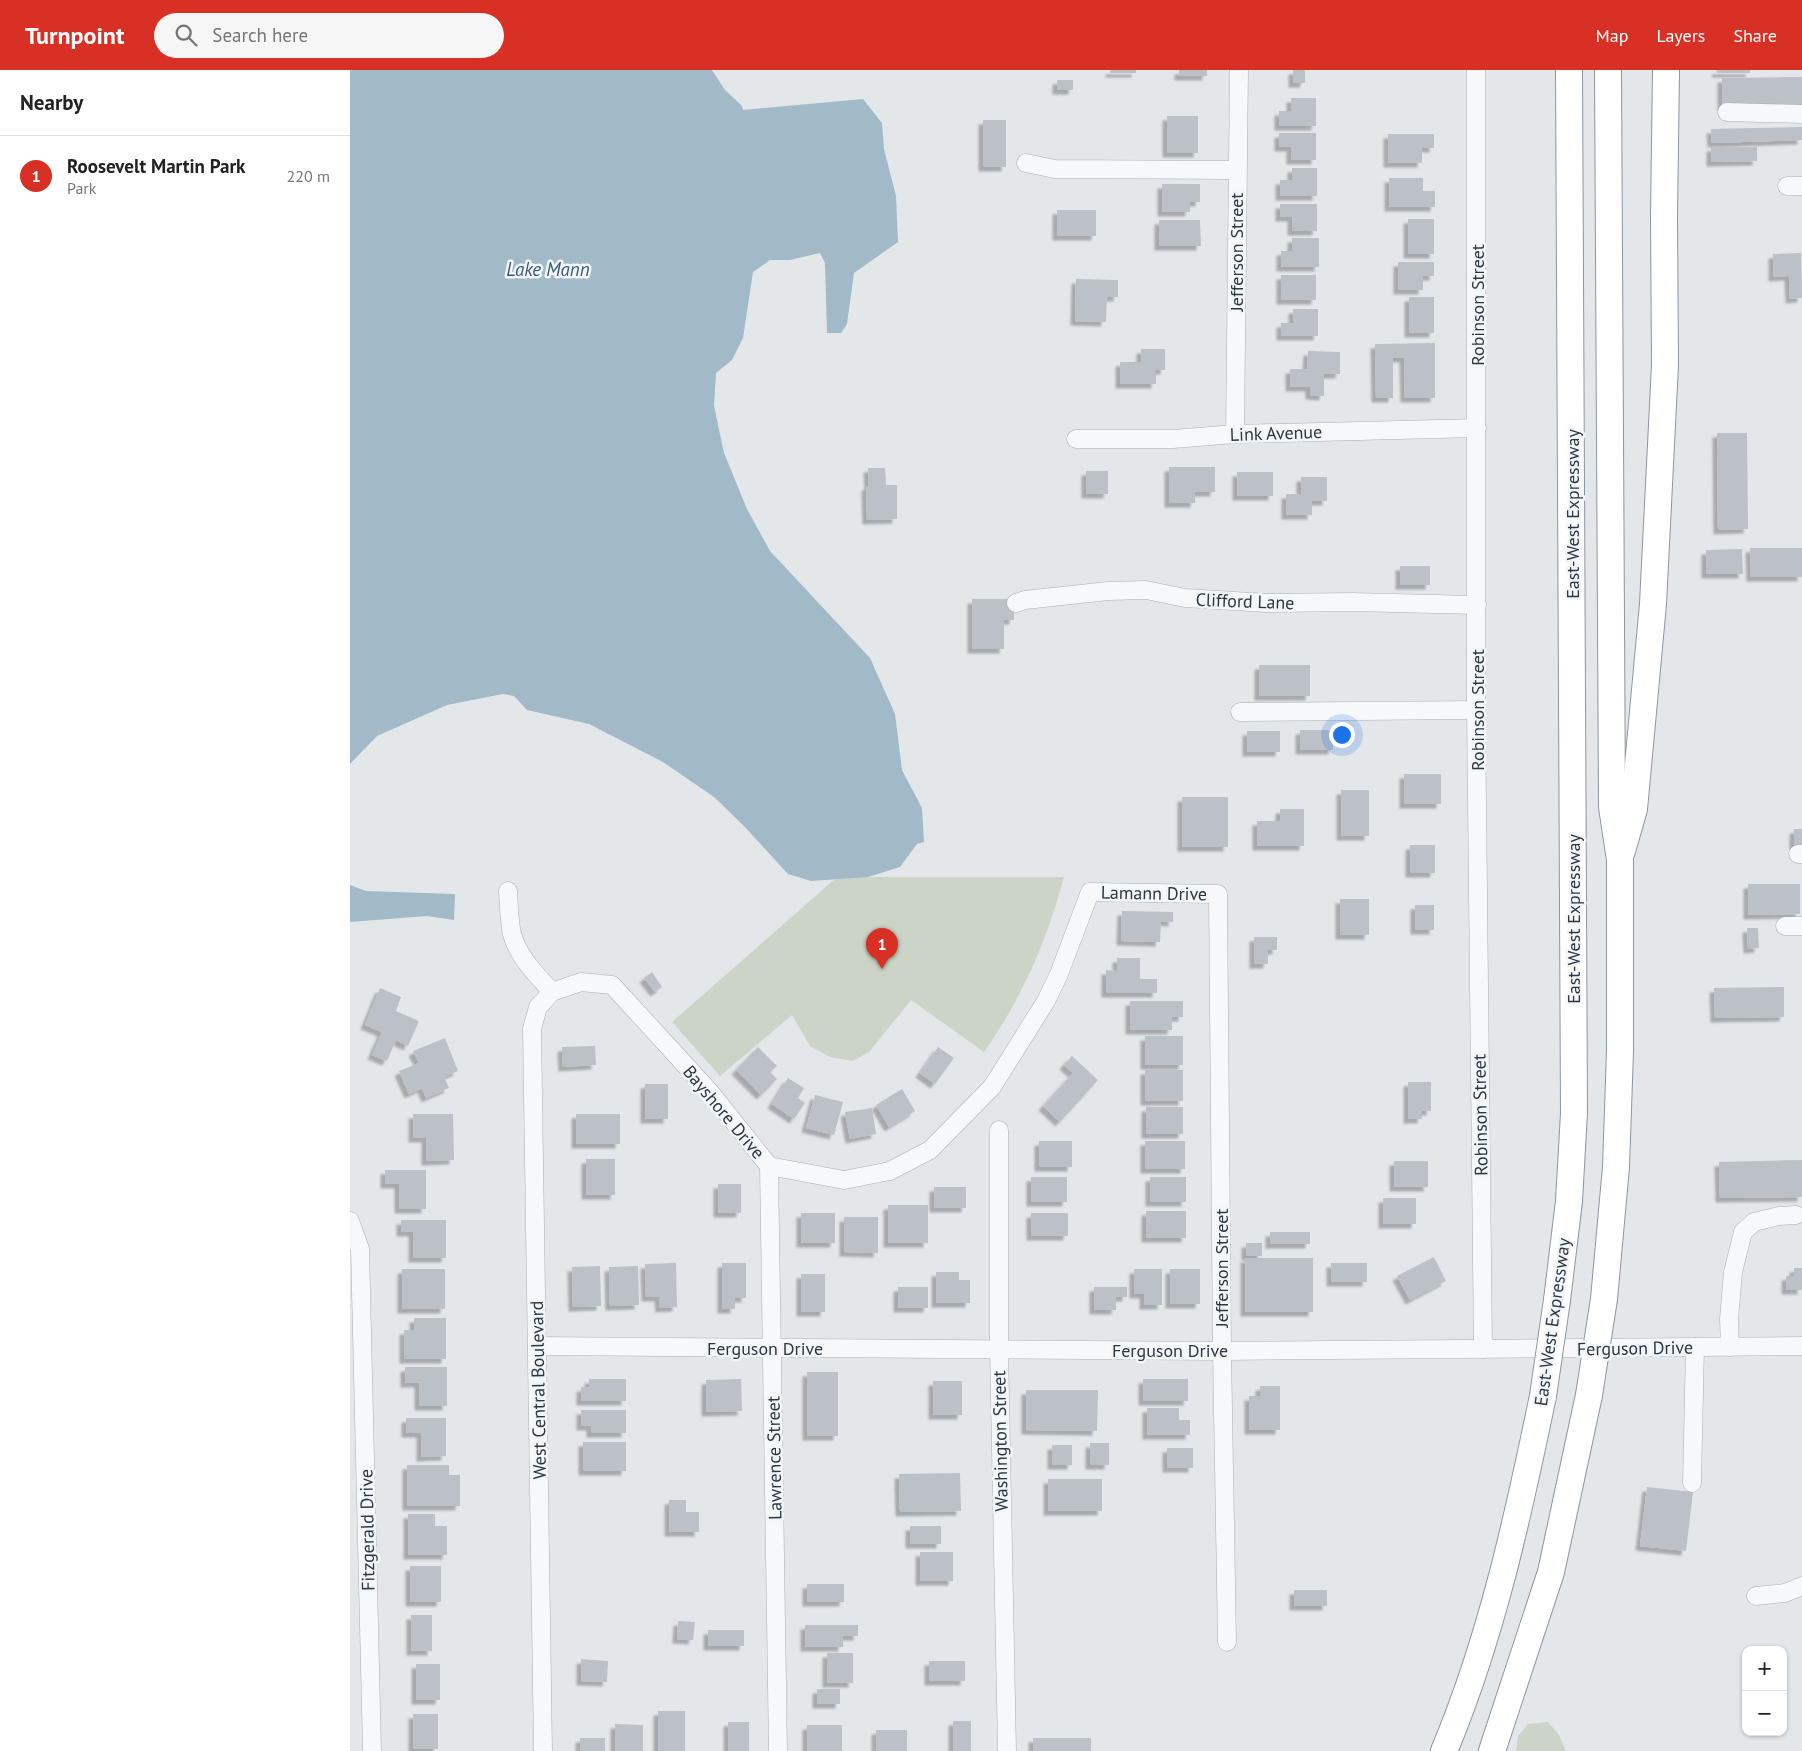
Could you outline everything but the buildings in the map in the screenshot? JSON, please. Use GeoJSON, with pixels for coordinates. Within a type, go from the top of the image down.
{"type":"FeatureCollection","features":[{"type":"Feature","properties":{"kind":"highway"},"geometry":{"type":"LineString","coordinates":[[1556,70],[1572,454]]}},
{"type":"Feature","properties":{"kind":"highway","name":"East-West Expressway"},"geometry":{"type":"LineString","coordinates":[[1444,1751],[1462,1708],[1495,1603],[1519,1510],[1544,1396],[1569,1201],[1574,1114],[1569,70]]}},
{"type":"Feature","properties":{"kind":"highway"},"geometry":{"type":"LineString","coordinates":[[1492,1751],[1551,1572],[1589,1395],[1604,1299],[1616,1167],[1620,1051],[1620,860],[1612,808],[1608,70]]}},
{"type":"Feature","properties":{"kind":"highway"},"geometry":{"type":"LineString","coordinates":[[1620,860],[1634,810],[1653,604],[1665,365],[1666,70]]}},
{"type":"Feature","properties":{"kind":"street","name":"Jefferson Street"},"geometry":{"type":"LineString","coordinates":[[1235,434],[1239,70]]}},
{"type":"Feature","properties":{"kind":"street","name":"Robinson Street"},"geometry":{"type":"LineString","coordinates":[[1476,70],[1476,710],[1483,1349]]}},
{"type":"Feature","properties":{"kind":"street"},"geometry":{"type":"LineString","coordinates":[[1727,112],[1802,114]]}},
{"type":"Feature","properties":{"kind":"street"},"geometry":{"type":"LineString","coordinates":[[1026,163],[1054,169],[1237,170]]}},
{"type":"Feature","properties":{"kind":"street","name":"Link Avenue"},"geometry":{"type":"LineString","coordinates":[[1076,439],[1173,439],[1235,434],[1477,428]]}},
{"type":"Feature","properties":{"kind":"street","name":"Clifford Lane"},"geometry":{"type":"LineString","coordinates":[[1016,603],[1025,600],[1108,591],[1146,590],[1185,598],[1267,603],[1352,602],[1477,605]]}},
{"type":"Feature","properties":{"kind":"street"},"geometry":{"type":"LineString","coordinates":[[1240,712],[1476,710]]}},
{"type":"Feature","properties":{"kind":"street"},"geometry":{"type":"LineString","coordinates":[[508,891],[511,927],[518,948],[526,961],[552,992]]}},
{"type":"Feature","properties":{"kind":"street","name":"Bayshore Drive"},"geometry":{"type":"LineString","coordinates":[[552,992],[581,982],[612,985],[710,1092],[770,1166],[844,1180],[890,1171],[930,1150],[992,1087],[1046,1002],[1059,974],[1090,892]]}},
{"type":"Feature","properties":{"kind":"street","name":"Lamann Drive"},"geometry":{"type":"LineString","coordinates":[[1090,892],[1218,894]]}},
{"type":"Feature","properties":{"kind":"street","name":"Jefferson Street"},"geometry":{"type":"LineString","coordinates":[[1218,894],[1226,1642]]}},
{"type":"Feature","properties":{"kind":"street","name":"West Central Boulevard"},"geometry":{"type":"LineString","coordinates":[[543,1751],[532,1029],[538,1007],[552,992]]}},
{"type":"Feature","properties":{"kind":"street","name":"Washington Street"},"geometry":{"type":"LineString","coordinates":[[999,1130],[999,1348],[1007,1751]]}},
{"type":"Feature","properties":{"kind":"street","name":"Lawrence Street"},"geometry":{"type":"LineString","coordinates":[[770,1166],[778,1751]]}},
{"type":"Feature","properties":{"kind":"street"},"geometry":{"type":"LineString","coordinates":[[1730,1347],[1728,1319],[1733,1272],[1743,1232],[1754,1222],[1778,1216],[1796,1215]]}},
{"type":"Feature","properties":{"kind":"street","name":"Fitzgerald Drive"},"geometry":{"type":"LineString","coordinates":[[350,1222],[360,1249],[372,1751]]}},
{"type":"Feature","properties":{"kind":"street","name":"Ferguson Drive"},"geometry":{"type":"LineString","coordinates":[[537,1346],[773,1349],[999,1348],[1222,1350],[1802,1346]]}},
{"type":"Feature","properties":{"kind":"street"},"geometry":{"type":"LineString","coordinates":[[1692,1483],[1695,1347]]}},
{"type":"Feature","properties":{"kind":"street"},"geometry":{"type":"LineString","coordinates":[[1756,1596],[1785,1594],[1802,1586]]}},
{"type":"Feature","properties":{"kind":"green space"},"geometry":{"type":"Polygon","coordinates":[[[837,877],[1064,877],[1041,947],[1032,968],[998,1031],[984,1052],[911,1000],[869,1052],[853,1061],[830,1057],[810,1046],[792,1015],[720,1076],[672,1022],[837,877]]]}},
{"type":"Feature","properties":{"kind":"green space"},"geometry":{"type":"Polygon","coordinates":[[[1548,1722],[1559,1735],[1566,1751],[1516,1751],[1518,1736],[1528,1724],[1548,1722]]]}},
{"type":"Feature","properties":{"kind":"water","name":"Lake Mann"},"geometry":{"type":"Polygon","coordinates":[[[350,70],[712,70],[725,90],[742,106],[743,110],[863,99],[882,123],[884,149],[896,196],[898,242],[854,273],[847,324],[841,333],[827,333],[825,263],[820,253],[790,260],[770,260],[753,272],[743,338],[732,360],[716,373],[714,406],[724,453],[747,509],[770,551],[870,658],[895,714],[902,770],[922,808],[924,842],[917,844],[900,867],[868,877],[811,881],[788,874],[743,825],[714,797],[663,762],[589,724],[527,710],[514,696],[503,694],[447,705],[377,736],[350,764],[350,70]]]}},
{"type":"Feature","properties":{"kind":"water"},"geometry":{"type":"Polygon","coordinates":[[[350,885],[366,891],[455,894],[454,920],[427,916],[350,922],[350,885]]]}},
{"type":"Feature","properties":{"kind":"place","name":"Roosevelt Martin Park"},"geometry":{"type":"Point","coordinates":[882,969]}}]}
